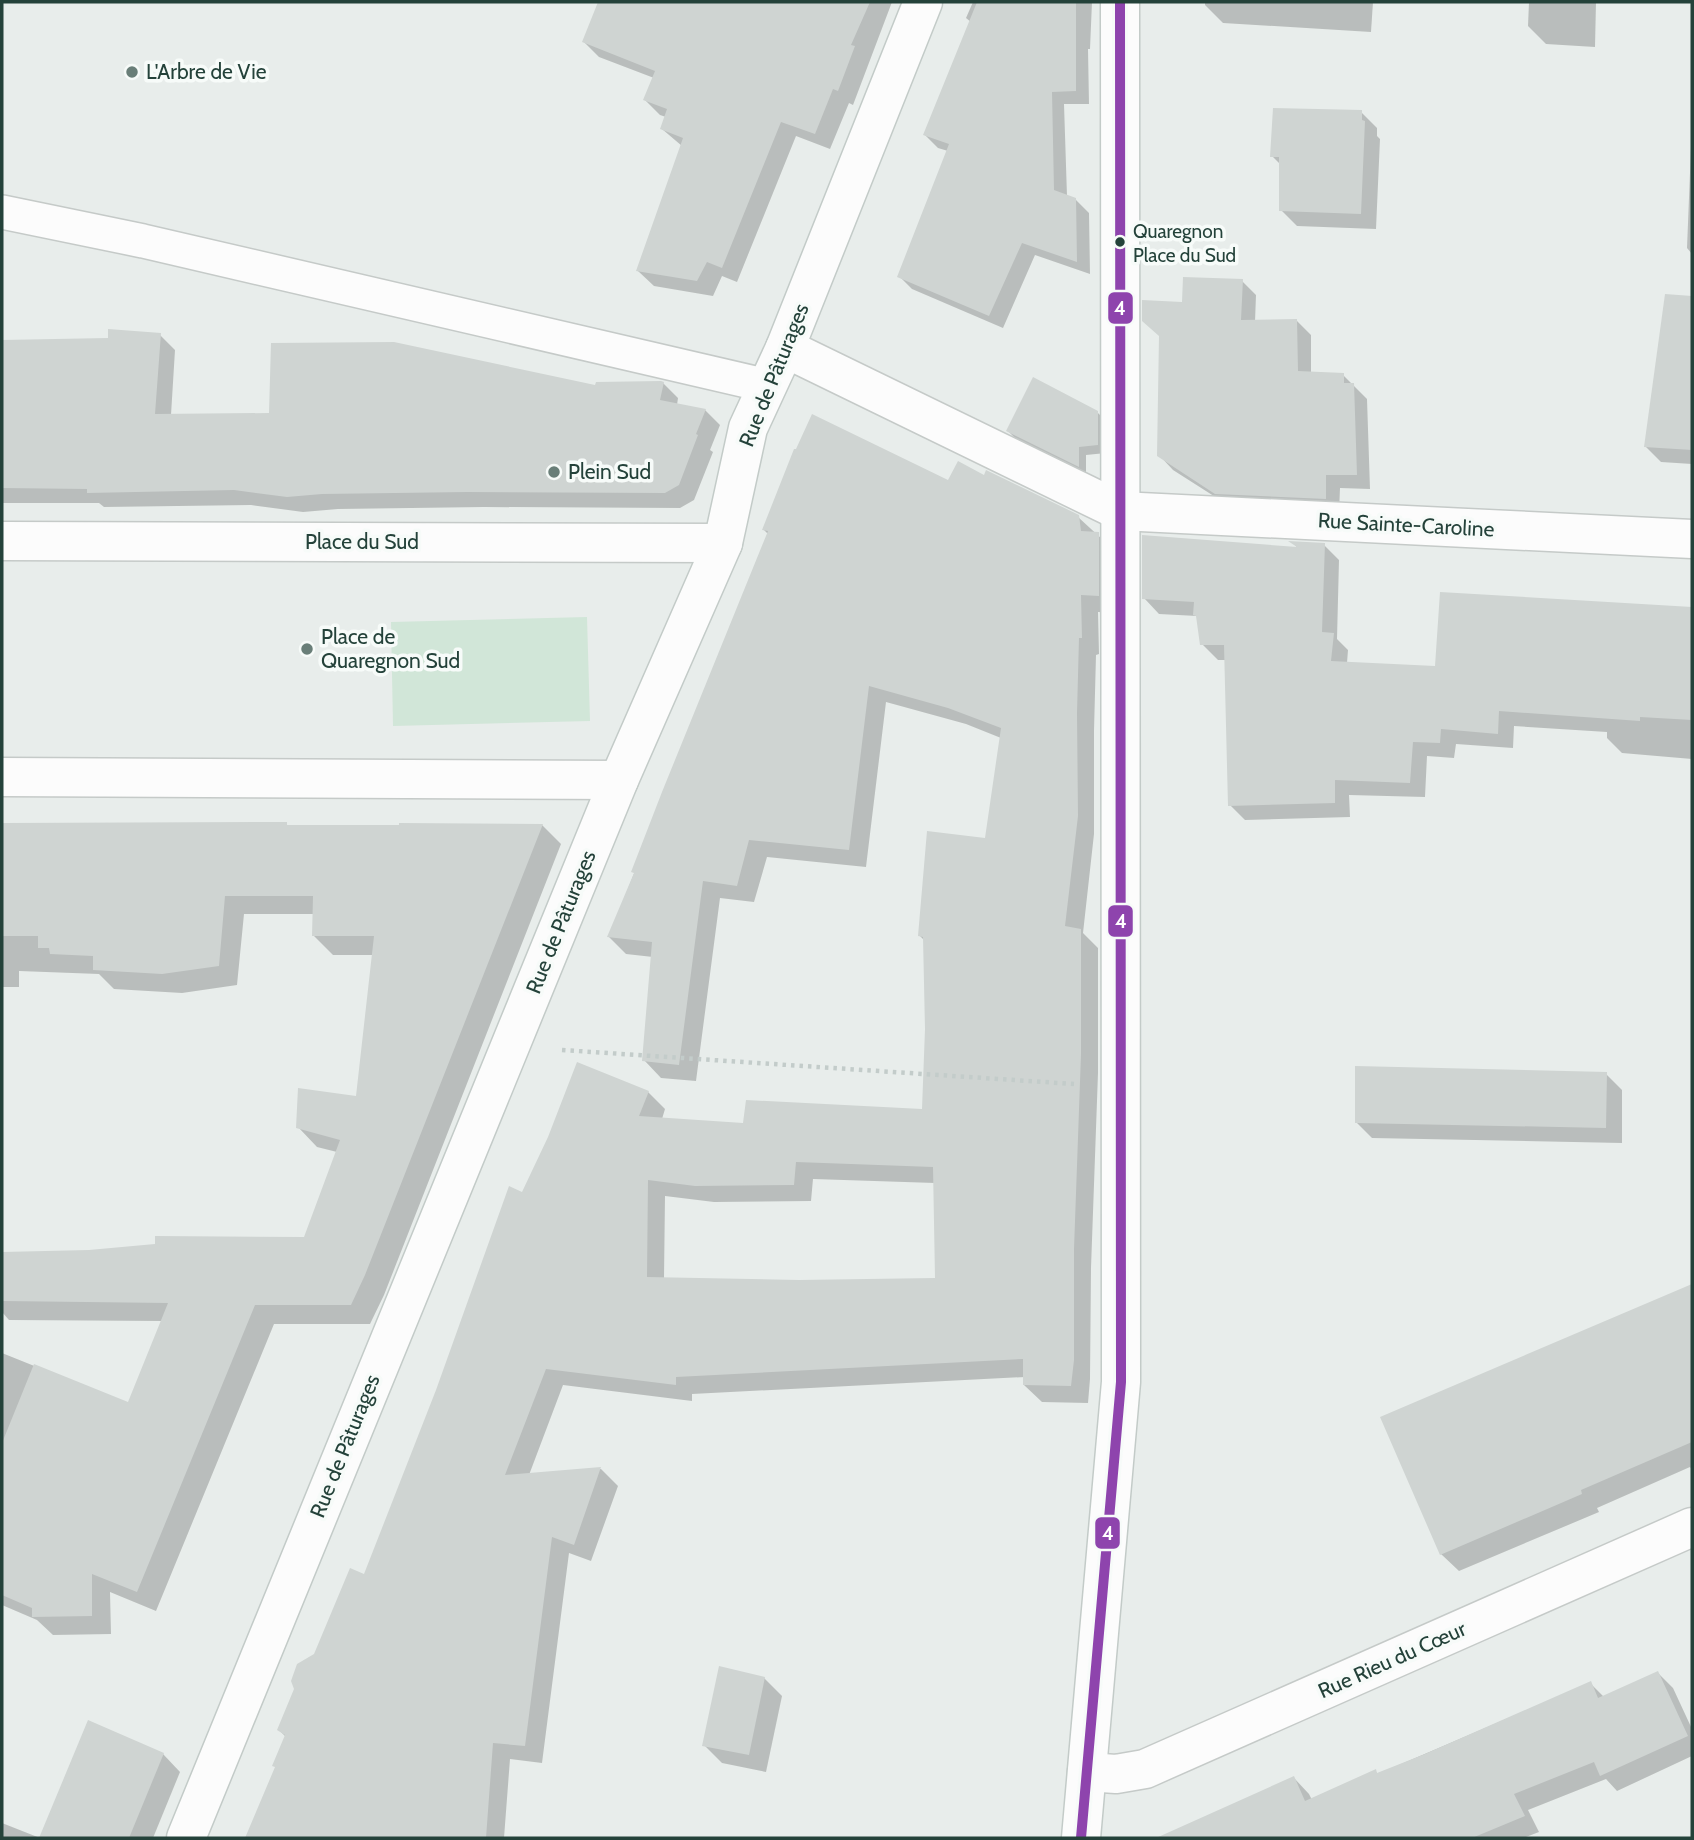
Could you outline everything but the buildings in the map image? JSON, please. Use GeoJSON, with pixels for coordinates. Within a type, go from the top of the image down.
{"type":"FeatureCollection","features":[{"type":"Feature","properties":{"kind":"street","name":"Rue de Pâturages"},"geometry":{"type":"LineString","coordinates":[[186,1838],[619,780],[723,542],[748,428],[785,348],[923,2]]}},
{"type":"Feature","properties":{"kind":"street"},"geometry":{"type":"LineString","coordinates":[[1081,1838],[1120,1407],[1120,2]]}},
{"type":"Feature","properties":{"kind":"street"},"geometry":{"type":"LineString","coordinates":[[785,348],[1121,511]]}},
{"type":"Feature","properties":{"kind":"street","name":"Rue Sainte-Caroline"},"geometry":{"type":"LineString","coordinates":[[1121,511],[1692,539]]}},
{"type":"Feature","properties":{"kind":"street","name":"Place du Sud"},"geometry":{"type":"LineString","coordinates":[[2,541],[723,542]]}},
{"type":"Feature","properties":{"kind":"street"},"geometry":{"type":"LineString","coordinates":[[2,777],[619,780]]}},
{"type":"Feature","properties":{"kind":"street","name":"Rue Rieu du Cœur"},"geometry":{"type":"LineString","coordinates":[[1087,1772],[1116,1774],[1145,1769],[1692,1527]]}},
{"type":"Feature","properties":{"kind":"lane"},"geometry":{"type":"LineString","coordinates":[[2,212],[143,241],[768,386]]}},
{"type":"Feature","properties":{"kind":"path"},"geometry":{"type":"LineString","coordinates":[[509,1046],[1122,1087]]}},
{"type":"Feature","properties":{"kind":"green space"},"geometry":{"type":"Polygon","coordinates":[[[587,617],[590,721],[393,726],[391,622],[587,617]]]}},
{"type":"Feature","properties":{"kind":"transit line","name":"4"},"geometry":{"type":"LineString","coordinates":[[1081,1838],[1121,1382],[1120,2]]}},
{"type":"Feature","properties":{"kind":"place","name":"L'Arbre de Vie"},"geometry":{"type":"Point","coordinates":[132,72]}},
{"type":"Feature","properties":{"kind":"place","name":"Quaregnon Place du Sud"},"geometry":{"type":"Point","coordinates":[1120,242]}},
{"type":"Feature","properties":{"kind":"place","name":"Plein Sud"},"geometry":{"type":"Point","coordinates":[554,472]}},
{"type":"Feature","properties":{"kind":"place","name":"Place de Quaregnon Sud"},"geometry":{"type":"Point","coordinates":[307,649]}}]}
